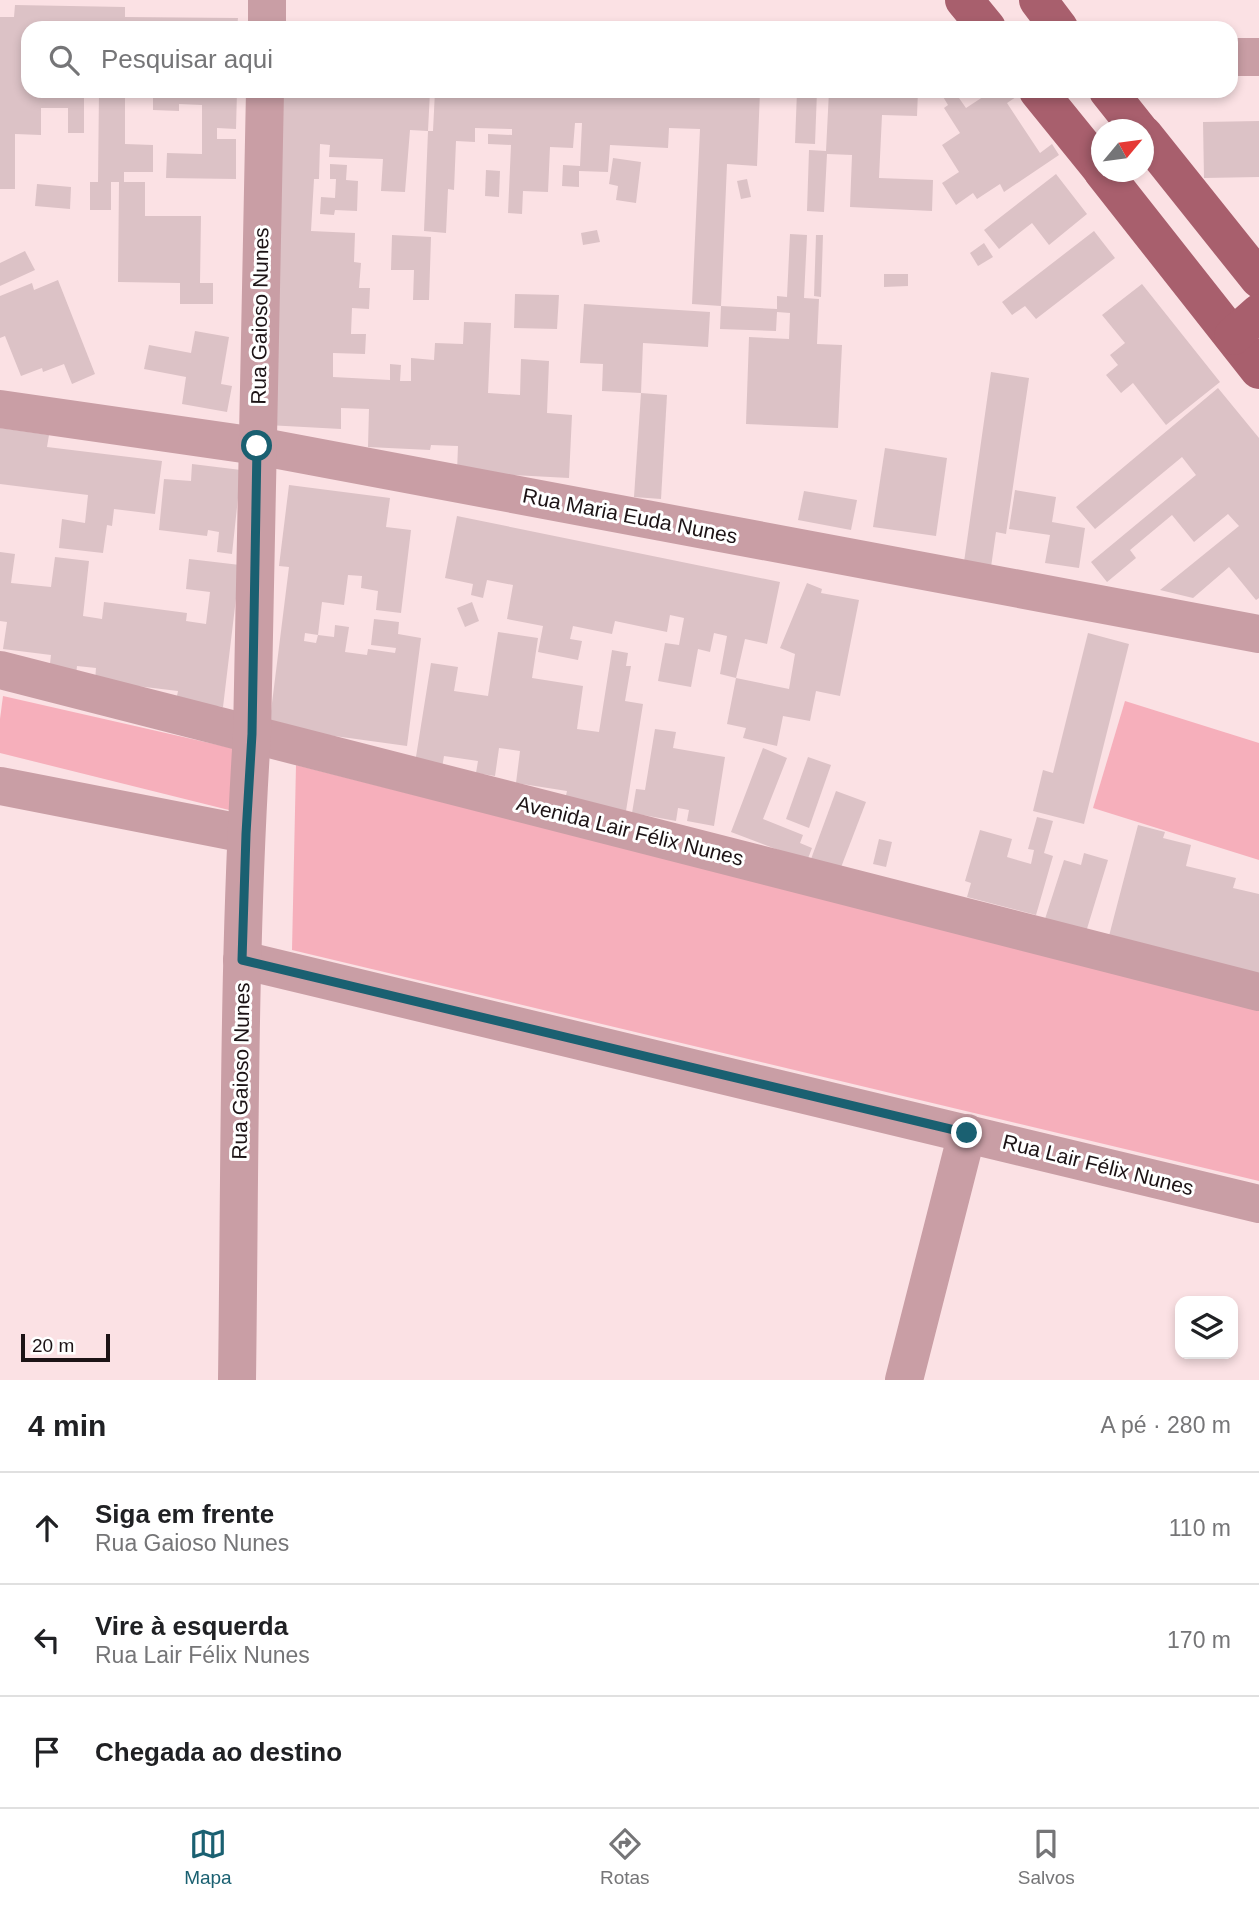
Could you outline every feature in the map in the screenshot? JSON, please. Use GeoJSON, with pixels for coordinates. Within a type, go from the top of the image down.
{"type":"FeatureCollection","features":[{"type":"Feature","properties":{"kind":"main road"},"geometry":{"type":"LineString","coordinates":[[964,0],[980,21]]}},
{"type":"Feature","properties":{"kind":"main road"},"geometry":{"type":"LineString","coordinates":[[1038,0],[1054,21]]}},
{"type":"Feature","properties":{"kind":"main road"},"geometry":{"type":"LineString","coordinates":[[1044,98],[1091,157]]}},
{"type":"Feature","properties":{"kind":"main road"},"geometry":{"type":"LineString","coordinates":[[1114,98],[1130,119]]}},
{"type":"Feature","properties":{"kind":"main road"},"geometry":{"type":"LineString","coordinates":[[1154,149],[1259,279]]}},
{"type":"Feature","properties":{"kind":"main road"},"geometry":{"type":"LineString","coordinates":[[1112,182],[1246,325],[1259,370]]}},
{"type":"Feature","properties":{"kind":"street"},"geometry":{"type":"LineString","coordinates":[[267,0],[267,21]]}},
{"type":"Feature","properties":{"kind":"street"},"geometry":{"type":"LineString","coordinates":[[1238,57],[1259,57]]}},
{"type":"Feature","properties":{"kind":"street","name":"Rua Gaioso Nunes"},"geometry":{"type":"LineString","coordinates":[[237,1380],[242,960],[252,734],[265,98]]}},
{"type":"Feature","properties":{"kind":"street","name":"Rua Maria Euda Nunes"},"geometry":{"type":"LineString","coordinates":[[0,409],[257,446],[1259,634]]}},
{"type":"Feature","properties":{"kind":"street","name":"Avenida Lair Félix Nunes"},"geometry":{"type":"LineString","coordinates":[[0,670],[1259,992]]}},
{"type":"Feature","properties":{"kind":"street"},"geometry":{"type":"LineString","coordinates":[[0,786],[246,834]]}},
{"type":"Feature","properties":{"kind":"street","name":"Rua Lair Félix Nunes"},"geometry":{"type":"LineString","coordinates":[[242,960],[1259,1204]]}},
{"type":"Feature","properties":{"kind":"street"},"geometry":{"type":"LineString","coordinates":[[904,1380],[967,1133]]}},
{"type":"Feature","properties":{"kind":"shaded area"},"geometry":{"type":"Polygon","coordinates":[[[3,696],[236,749],[233,811],[0,753],[3,696]]]}},
{"type":"Feature","properties":{"kind":"shaded area"},"geometry":{"type":"Polygon","coordinates":[[[1125,701],[1259,743],[1259,860],[1093,808],[1125,701]]]}},
{"type":"Feature","properties":{"kind":"shaded area"},"geometry":{"type":"Polygon","coordinates":[[[296,765],[1259,1008],[1259,1181],[292,950],[296,765]]]}},
{"type":"Feature","properties":{"kind":"building"},"geometry":{"type":"Polygon","coordinates":[[[15,5],[125,7],[125,17],[238,18],[238,21],[21,21],[21,98],[84,98],[84,133],[68,133],[68,108],[41,108],[41,135],[15,134],[15,189],[0,189],[0,17],[14,17],[15,5]]]}},
{"type":"Feature","properties":{"kind":"building"},"geometry":{"type":"Polygon","coordinates":[[[99,98],[125,98],[125,144],[153,145],[153,172],[124,172],[124,182],[145,182],[145,216],[201,216],[200,283],[213,283],[213,304],[180,304],[180,283],[118,282],[119,182],[111,182],[111,210],[90,210],[90,182],[98,182],[99,98]]]}},
{"type":"Feature","properties":{"kind":"building"},"geometry":{"type":"Polygon","coordinates":[[[153,98],[237,98],[236,129],[217,128],[217,139],[236,139],[236,179],[166,178],[167,153],[202,154],[202,105],[179,104],[179,111],[153,110],[153,98]]]}},
{"type":"Feature","properties":{"kind":"building"},"geometry":{"type":"Polygon","coordinates":[[[281,98],[430,98],[428,131],[410,130],[405,192],[381,191],[383,159],[329,157],[330,145],[320,144],[319,179],[314,179],[311,231],[355,233],[354,262],[361,263],[359,288],[370,288],[369,309],[352,308],[351,334],[366,334],[365,354],[333,353],[333,377],[390,380],[390,364],[401,365],[400,381],[411,381],[411,358],[434,360],[435,343],[463,344],[464,322],[491,323],[488,393],[520,395],[521,359],[549,361],[547,413],[572,415],[569,478],[457,472],[458,446],[431,445],[430,450],[368,447],[369,409],[341,408],[341,429],[267,425],[281,98]]]}},
{"type":"Feature","properties":{"kind":"building"},"geometry":{"type":"Polygon","coordinates":[[[435,98],[760,98],[757,166],[727,164],[721,306],[692,304],[700,129],[669,128],[668,148],[610,145],[608,172],[579,171],[579,187],[562,186],[563,165],[580,166],[582,123],[575,123],[573,148],[550,147],[548,192],[523,191],[522,214],[508,213],[511,145],[488,144],[488,134],[512,135],[512,129],[475,128],[475,142],[456,141],[454,190],[448,189],[446,233],[424,231],[428,131],[433,131],[435,98]]]}},
{"type":"Feature","properties":{"kind":"building"},"geometry":{"type":"Polygon","coordinates":[[[797,98],[817,98],[815,144],[795,143],[797,98]]]}},
{"type":"Feature","properties":{"kind":"building"},"geometry":{"type":"Polygon","coordinates":[[[829,98],[918,98],[917,116],[882,115],[879,178],[933,180],[932,211],[850,207],[852,155],[827,154],[824,212],[807,211],[809,150],[826,151],[829,98]]]}},
{"type":"Feature","properties":{"kind":"building"},"geometry":{"type":"Polygon","coordinates":[[[944,98],[959,98],[966,108],[981,98],[1014,98],[1007,103],[1040,153],[1052,144],[1059,155],[1004,192],[1000,184],[977,199],[973,193],[956,205],[942,183],[959,172],[942,145],[960,133],[944,108],[948,105],[944,98]]]}},
{"type":"Feature","properties":{"kind":"building"},"geometry":{"type":"Polygon","coordinates":[[[1259,121],[1259,177],[1204,178],[1203,122],[1259,121]]]}},
{"type":"Feature","properties":{"kind":"building"},"geometry":{"type":"Polygon","coordinates":[[[613,158],[641,162],[636,203],[616,200],[618,186],[609,184],[613,158]]]}},
{"type":"Feature","properties":{"kind":"building"},"geometry":{"type":"Polygon","coordinates":[[[330,164],[347,165],[346,180],[358,181],[357,211],[335,210],[334,215],[320,214],[321,197],[335,198],[336,179],[330,179],[330,164]]]}},
{"type":"Feature","properties":{"kind":"building"},"geometry":{"type":"Polygon","coordinates":[[[486,170],[500,171],[499,197],[485,196],[486,170]]]}},
{"type":"Feature","properties":{"kind":"building"},"geometry":{"type":"Polygon","coordinates":[[[1056,174],[1087,214],[1049,245],[1032,223],[999,249],[984,230],[1056,174]]]}},
{"type":"Feature","properties":{"kind":"building"},"geometry":{"type":"Polygon","coordinates":[[[747,179],[751,197],[741,199],[737,181],[747,179]]]}},
{"type":"Feature","properties":{"kind":"building"},"geometry":{"type":"Polygon","coordinates":[[[37,184],[71,187],[70,209],[35,206],[37,184]]]}},
{"type":"Feature","properties":{"kind":"building"},"geometry":{"type":"Polygon","coordinates":[[[597,230],[600,242],[583,245],[581,233],[597,230]]]}},
{"type":"Feature","properties":{"kind":"building"},"geometry":{"type":"Polygon","coordinates":[[[1094,231],[1115,258],[1036,319],[1025,306],[1012,315],[1002,302],[1094,231]]]}},
{"type":"Feature","properties":{"kind":"building"},"geometry":{"type":"Polygon","coordinates":[[[790,234],[807,235],[804,298],[819,299],[817,344],[842,345],[838,428],[746,424],[749,337],[789,339],[790,313],[777,312],[776,331],[720,329],[721,306],[777,309],[777,296],[787,297],[790,234]]]}},
{"type":"Feature","properties":{"kind":"building"},"geometry":{"type":"Polygon","coordinates":[[[392,235],[431,237],[429,300],[413,300],[414,270],[391,270],[392,235]]]}},
{"type":"Feature","properties":{"kind":"building"},"geometry":{"type":"Polygon","coordinates":[[[816,235],[823,235],[821,297],[814,296],[816,235]]]}},
{"type":"Feature","properties":{"kind":"building"},"geometry":{"type":"Polygon","coordinates":[[[984,243],[993,257],[978,266],[970,253],[984,243]]]}},
{"type":"Feature","properties":{"kind":"building"},"geometry":{"type":"Polygon","coordinates":[[[25,251],[35,270],[0,286],[0,263],[25,251]]]}},
{"type":"Feature","properties":{"kind":"building"},"geometry":{"type":"Polygon","coordinates":[[[884,274],[908,274],[908,286],[884,287],[884,274]]]}},
{"type":"Feature","properties":{"kind":"building"},"geometry":{"type":"Polygon","coordinates":[[[58,280],[95,374],[72,384],[64,364],[21,376],[5,336],[0,338],[0,296],[32,283],[34,290],[58,280]]]}},
{"type":"Feature","properties":{"kind":"building"},"geometry":{"type":"Polygon","coordinates":[[[1142,284],[1220,382],[1166,425],[1133,383],[1121,393],[1106,375],[1118,365],[1110,355],[1125,343],[1102,315],[1142,284]]]}},
{"type":"Feature","properties":{"kind":"building"},"geometry":{"type":"Polygon","coordinates":[[[515,294],[559,295],[557,329],[514,328],[515,294]]]}},
{"type":"Feature","properties":{"kind":"building"},"geometry":{"type":"Polygon","coordinates":[[[584,304],[710,312],[708,347],[643,343],[641,393],[602,391],[603,364],[580,363],[584,304]]]}},
{"type":"Feature","properties":{"kind":"building"},"geometry":{"type":"Polygon","coordinates":[[[195,331],[229,337],[221,384],[232,386],[227,412],[182,404],[186,377],[144,369],[149,345],[191,353],[195,331]]]}},
{"type":"Feature","properties":{"kind":"building"},"geometry":{"type":"Polygon","coordinates":[[[991,372],[1029,378],[1006,534],[996,532],[991,567],[964,562],[991,372]]]}},
{"type":"Feature","properties":{"kind":"building"},"geometry":{"type":"Polygon","coordinates":[[[1218,388],[1259,438],[1259,598],[1256,600],[1229,567],[1193,598],[1160,590],[1239,526],[1228,514],[1194,542],[1172,515],[1130,550],[1136,558],[1107,582],[1091,562],[1196,475],[1182,457],[1095,529],[1076,507],[1218,388]]]}},
{"type":"Feature","properties":{"kind":"building"},"geometry":{"type":"Polygon","coordinates":[[[641,393],[667,395],[661,499],[634,497],[641,393]]]}},
{"type":"Feature","properties":{"kind":"building"},"geometry":{"type":"Polygon","coordinates":[[[0,428],[49,435],[47,447],[162,461],[155,514],[114,509],[112,526],[107,525],[103,553],[59,548],[62,519],[85,523],[88,495],[0,484],[0,428]]]}},
{"type":"Feature","properties":{"kind":"building"},"geometry":{"type":"Polygon","coordinates":[[[885,448],[947,458],[936,536],[873,527],[885,448]]]}},
{"type":"Feature","properties":{"kind":"building"},"geometry":{"type":"Polygon","coordinates":[[[192,464],[241,470],[232,554],[217,552],[219,532],[208,530],[207,536],[159,530],[164,479],[191,481],[192,464]]]}},
{"type":"Feature","properties":{"kind":"building"},"geometry":{"type":"Polygon","coordinates":[[[289,485],[390,498],[386,527],[411,530],[401,613],[376,610],[378,591],[361,588],[362,576],[348,575],[344,605],[322,602],[318,635],[334,637],[335,625],[349,627],[345,652],[367,655],[368,649],[395,653],[396,648],[371,645],[374,619],[399,622],[398,634],[421,638],[407,746],[269,727],[289,567],[279,566],[289,485]],[[305,633],[304,641],[316,643],[318,635],[305,633]]]}},
{"type":"Feature","properties":{"kind":"building"},"geometry":{"type":"Polygon","coordinates":[[[1015,490],[1056,497],[1052,522],[1085,528],[1079,568],[1045,563],[1050,535],[1009,529],[1015,490]]]}},
{"type":"Feature","properties":{"kind":"building"},"geometry":{"type":"Polygon","coordinates":[[[804,491],[857,500],[851,530],[798,520],[804,491]]]}},
{"type":"Feature","properties":{"kind":"building"},"geometry":{"type":"Polygon","coordinates":[[[457,516],[780,582],[767,644],[745,639],[736,678],[720,674],[727,636],[714,633],[710,652],[698,649],[691,687],[658,681],[665,643],[679,645],[684,618],[670,615],[667,632],[615,621],[612,634],[573,626],[570,639],[582,641],[578,660],[538,652],[543,626],[507,619],[513,585],[487,580],[483,598],[471,595],[473,584],[445,578],[457,516]]]}},
{"type":"Feature","properties":{"kind":"building"},"geometry":{"type":"Polygon","coordinates":[[[0,552],[15,554],[11,583],[51,587],[55,557],[89,561],[83,616],[102,619],[104,602],[187,613],[186,621],[206,624],[210,592],[186,589],[189,559],[240,565],[223,707],[176,701],[178,691],[95,681],[96,668],[77,666],[76,675],[49,672],[51,655],[3,649],[7,622],[0,621],[0,552]]]}},
{"type":"Feature","properties":{"kind":"building"},"geometry":{"type":"Polygon","coordinates":[[[807,583],[822,589],[821,593],[859,600],[840,696],[816,691],[810,721],[783,716],[777,746],[743,738],[746,728],[727,724],[736,678],[789,689],[795,654],[780,648],[807,583]]]}},
{"type":"Feature","properties":{"kind":"building"},"geometry":{"type":"Polygon","coordinates":[[[472,602],[479,621],[465,627],[457,608],[472,602]]]}},
{"type":"Feature","properties":{"kind":"building"},"geometry":{"type":"Polygon","coordinates":[[[498,632],[538,638],[532,678],[583,686],[577,729],[599,732],[612,650],[628,653],[626,666],[631,666],[625,701],[643,704],[626,811],[565,800],[567,791],[516,783],[520,751],[499,748],[495,776],[476,773],[478,761],[444,756],[442,768],[415,763],[431,663],[458,667],[454,691],[488,696],[498,632]]]}},
{"type":"Feature","properties":{"kind":"building"},"geometry":{"type":"Polygon","coordinates":[[[1088,633],[1129,644],[1084,824],[1033,811],[1043,770],[1053,773],[1088,633]]]}},
{"type":"Feature","properties":{"kind":"building"},"geometry":{"type":"Polygon","coordinates":[[[655,729],[676,732],[673,748],[725,757],[714,826],[687,821],[689,810],[678,808],[676,821],[632,813],[636,789],[645,790],[655,729]]]}},
{"type":"Feature","properties":{"kind":"building"},"geometry":{"type":"Polygon","coordinates":[[[763,748],[787,758],[763,819],[803,835],[800,843],[812,848],[807,861],[731,832],[763,748]]]}},
{"type":"Feature","properties":{"kind":"building"},"geometry":{"type":"Polygon","coordinates":[[[808,757],[831,765],[809,828],[786,819],[808,757]]]}},
{"type":"Feature","properties":{"kind":"building"},"geometry":{"type":"Polygon","coordinates":[[[836,791],[866,802],[840,870],[811,859],[836,791]]]}},
{"type":"Feature","properties":{"kind":"building"},"geometry":{"type":"Polygon","coordinates":[[[1037,817],[1053,821],[1044,853],[1053,856],[1036,915],[967,897],[971,883],[965,881],[980,830],[1012,839],[1007,857],[1031,864],[1034,850],[1028,849],[1037,817]]]}},
{"type":"Feature","properties":{"kind":"building"},"geometry":{"type":"Polygon","coordinates":[[[1138,825],[1165,832],[1163,838],[1191,845],[1186,866],[1236,878],[1233,888],[1259,894],[1259,974],[1109,936],[1138,825]]]}},
{"type":"Feature","properties":{"kind":"building"},"geometry":{"type":"Polygon","coordinates":[[[879,839],[892,842],[886,867],[873,864],[879,839]]]}},
{"type":"Feature","properties":{"kind":"building"},"geometry":{"type":"Polygon","coordinates":[[[1084,853],[1108,860],[1086,932],[1045,919],[1064,860],[1081,865],[1084,853]]]}},
{"type":"Feature","properties":{"kind":"route"},"geometry":{"type":"LineString","coordinates":[[257,446],[252,734],[242,960],[967,1133]]}}]}
